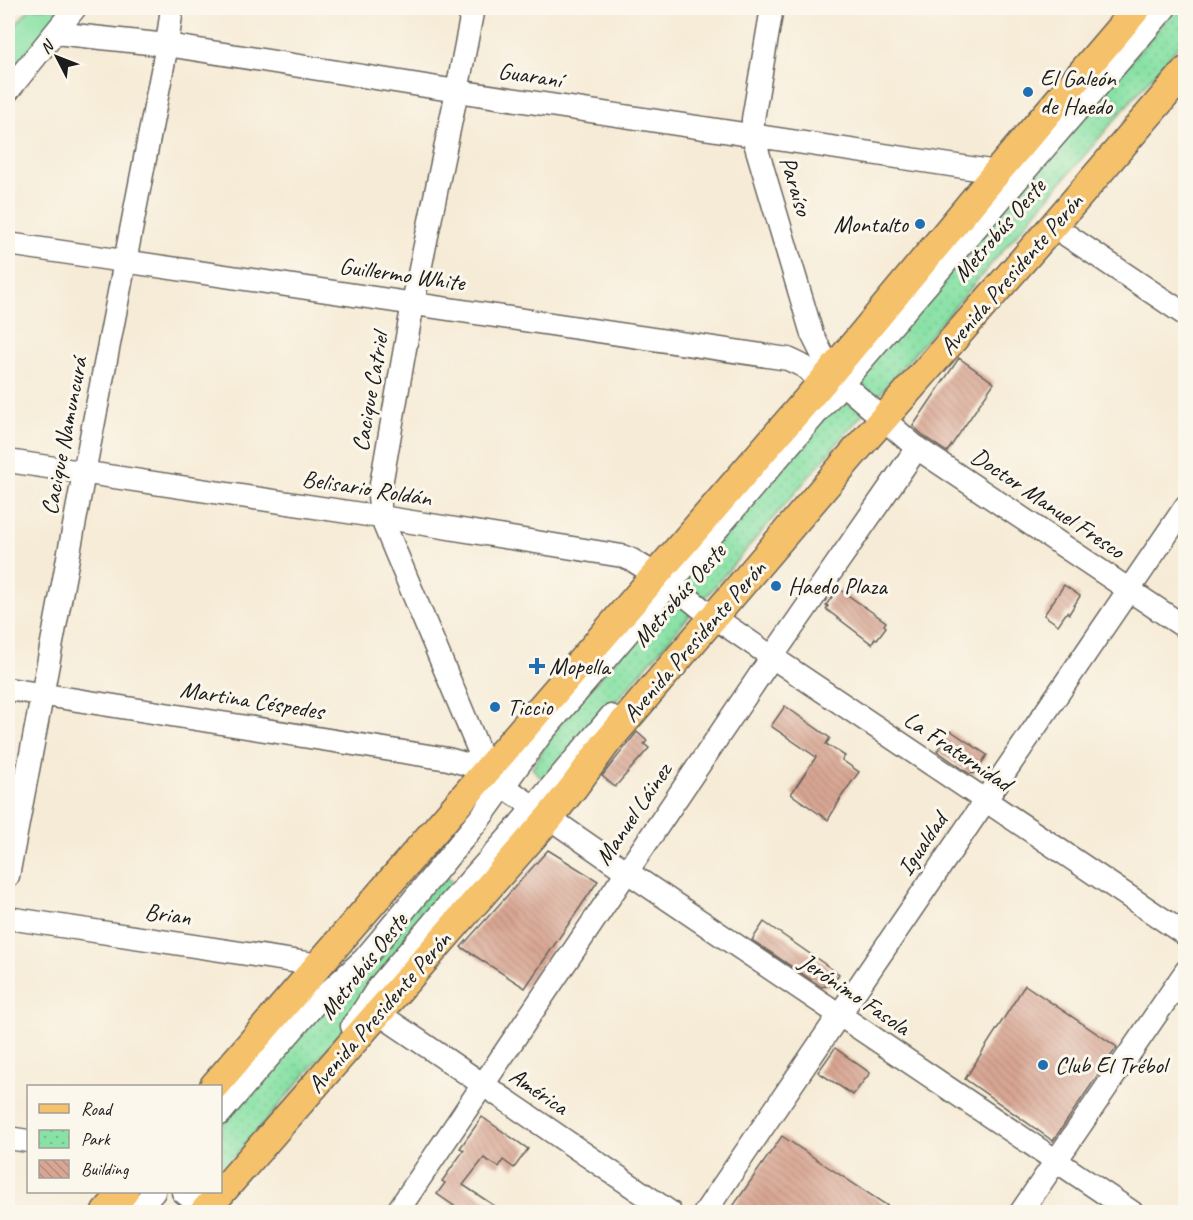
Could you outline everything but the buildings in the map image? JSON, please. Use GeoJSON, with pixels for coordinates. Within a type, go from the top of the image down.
{"type":"FeatureCollection","features":[{"type":"Feature","properties":{"kind":"main road"},"geometry":{"type":"LineString","coordinates":[[215,1085],[320,964],[496,778],[831,381],[997,172],[1137,8]]}},
{"type":"Feature","properties":{"kind":"main road","name":"Avenida Presidente Perón"},"geometry":{"type":"LineString","coordinates":[[222,1180],[378,1012],[541,813],[573,788],[708,613],[880,416],[1053,226],[1185,71]]}},
{"type":"Feature","properties":{"kind":"main road"},"geometry":{"type":"LineString","coordinates":[[106,1212],[122,1193]]}},
{"type":"Feature","properties":{"kind":"main road","name":"Avenida Presidente Perón"},"geometry":{"type":"LineString","coordinates":[[199,1205],[210,1193]]}},
{"type":"Feature","properties":{"kind":"street"},"geometry":{"type":"LineString","coordinates":[[8,91],[75,8]]}},
{"type":"Feature","properties":{"kind":"street","name":"Cacique Namuncurá"},"geometry":{"type":"LineString","coordinates":[[8,876],[167,45],[172,8]]}},
{"type":"Feature","properties":{"kind":"street","name":"Cacique Catriel"},"geometry":{"type":"LineString","coordinates":[[473,8],[413,303],[379,496],[381,517],[496,778]]}},
{"type":"Feature","properties":{"kind":"street","name":"Paraíso"},"geometry":{"type":"LineString","coordinates":[[772,8],[753,119],[753,136],[812,334],[831,381]]}},
{"type":"Feature","properties":{"kind":"street","name":"Metrobús Oeste"},"geometry":{"type":"LineString","coordinates":[[831,381],[1165,8]]}},
{"type":"Feature","properties":{"kind":"street","name":"Guaraní"},"geometry":{"type":"LineString","coordinates":[[55,33],[167,45],[997,172]]}},
{"type":"Feature","properties":{"kind":"street","name":"Metrobús Oeste"},"geometry":{"type":"LineString","coordinates":[[880,416],[1185,55]]}},
{"type":"Feature","properties":{"kind":"street"},"geometry":{"type":"LineString","coordinates":[[1053,226],[1185,315]]}},
{"type":"Feature","properties":{"kind":"street","name":"Guillermo White"},"geometry":{"type":"LineString","coordinates":[[8,244],[788,359],[808,369],[815,376],[831,381]]}},
{"type":"Feature","properties":{"kind":"street"},"geometry":{"type":"LineString","coordinates":[[788,359],[797,356],[804,349],[812,334]]}},
{"type":"Feature","properties":{"kind":"street","name":"Doctor Manuel Fresco"},"geometry":{"type":"LineString","coordinates":[[831,381],[880,416],[917,448],[1185,628]]}},
{"type":"Feature","properties":{"kind":"street","name":"Manuel Láinez"},"geometry":{"type":"LineString","coordinates":[[397,1212],[772,657],[917,448]]}},
{"type":"Feature","properties":{"kind":"street","name":"Belisario Roldán"},"geometry":{"type":"LineString","coordinates":[[8,461],[621,556],[632,560],[663,580],[708,613]]}},
{"type":"Feature","properties":{"kind":"street","name":"Igualdad"},"geometry":{"type":"LineString","coordinates":[[705,1212],[1185,506]]}},
{"type":"Feature","properties":{"kind":"street","name":"La Fraternidad"},"geometry":{"type":"LineString","coordinates":[[708,613],[1185,935]]}},
{"type":"Feature","properties":{"kind":"street","name":"Martina Céspedes"},"geometry":{"type":"LineString","coordinates":[[8,689],[448,759],[496,778]]}},
{"type":"Feature","properties":{"kind":"street","name":"Metrobús Oeste"},"geometry":{"type":"LineString","coordinates":[[222,1112],[315,1004],[364,959],[481,817],[496,778]]}},
{"type":"Feature","properties":{"kind":"street","name":"Jerónimo Fasola"},"geometry":{"type":"LineString","coordinates":[[496,778],[541,813],[626,872],[1132,1212]]}},
{"type":"Feature","properties":{"kind":"street","name":"Metrobús Oeste"},"geometry":{"type":"LineString","coordinates":[[222,1174],[359,1017],[379,986],[440,914],[507,839],[541,813]]}},
{"type":"Feature","properties":{"kind":"street","name":"Brian"},"geometry":{"type":"LineString","coordinates":[[8,918],[320,964]]}},
{"type":"Feature","properties":{"kind":"street"},"geometry":{"type":"LineString","coordinates":[[1021,1212],[1185,971]]}},
{"type":"Feature","properties":{"kind":"street","name":"América"},"geometry":{"type":"LineString","coordinates":[[378,1012],[670,1212]]}},
{"type":"Feature","properties":{"kind":"street"},"geometry":{"type":"LineString","coordinates":[[8,1138],[27,1141]]}},
{"type":"Feature","properties":{"kind":"street"},"geometry":{"type":"LineString","coordinates":[[136,1212],[152,1193]]}},
{"type":"Feature","properties":{"kind":"green space"},"geometry":{"type":"Polygon","coordinates":[[[30,8],[66,8],[8,78],[8,34],[30,8]]]}},
{"type":"Feature","properties":{"kind":"green space"},"geometry":{"type":"Polygon","coordinates":[[[1176,8],[1185,8],[1185,38],[546,783],[532,768],[555,730],[1176,8]]]}},
{"type":"Feature","properties":{"kind":"green space"},"geometry":{"type":"Polygon","coordinates":[[[440,872],[459,887],[360,1011],[222,1172],[222,1121],[440,872]]]}},
{"type":"Feature","properties":{"kind":"place","name":"El Galeón de Haedo"},"geometry":{"type":"Point","coordinates":[1028,92]}},
{"type":"Feature","properties":{"kind":"place","name":"Montalto"},"geometry":{"type":"Point","coordinates":[920,224]}},
{"type":"Feature","properties":{"kind":"place","name":"Haedo Plaza"},"geometry":{"type":"Point","coordinates":[776,586]}},
{"type":"Feature","properties":{"kind":"place","name":"Mopella"},"geometry":{"type":"Point","coordinates":[537,666]}},
{"type":"Feature","properties":{"kind":"place","name":"Ticcio"},"geometry":{"type":"Point","coordinates":[495,707]}},
{"type":"Feature","properties":{"kind":"place","name":"Club El Trébol"},"geometry":{"type":"Point","coordinates":[1043,1065]}}]}
